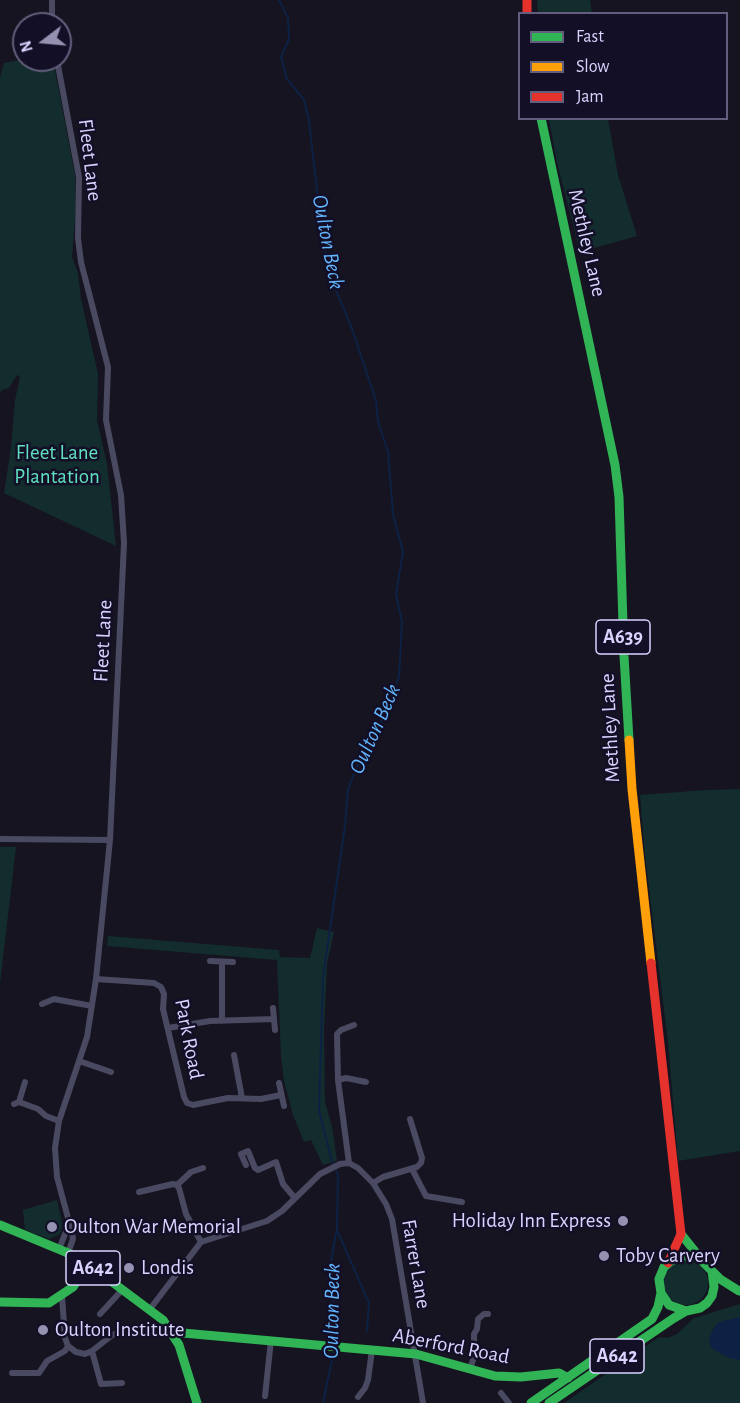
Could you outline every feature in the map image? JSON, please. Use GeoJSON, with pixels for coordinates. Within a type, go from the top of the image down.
{"type":"FeatureCollection","features":[{"type":"Feature","properties":{"kind":"main road","name":"Methley Lane"},"geometry":{"type":"LineString","coordinates":[[541,120],[584,310],[618,486],[624,656],[632,789],[681,1234],[669,1263]]}},
{"type":"Feature","properties":{"kind":"main road","name":"A642"},"geometry":{"type":"LineString","coordinates":[[0,1226],[64,1251],[88,1264],[150,1308],[172,1332]]}},
{"type":"Feature","properties":{"kind":"main road"},"geometry":{"type":"LineString","coordinates":[[681,1234],[701,1260]]}},
{"type":"Feature","properties":{"kind":"main road"},"geometry":{"type":"LineString","coordinates":[[669,1263],[683,1256],[693,1256],[701,1260]]}},
{"type":"Feature","properties":{"kind":"main road","name":"A642"},"geometry":{"type":"LineString","coordinates":[[701,1260],[723,1282],[740,1291]]}},
{"type":"Feature","properties":{"kind":"main road","name":"A642"},"geometry":{"type":"LineString","coordinates":[[531,1403],[644,1326],[655,1314],[661,1293],[659,1279],[669,1263]]}},
{"type":"Feature","properties":{"kind":"main road"},"geometry":{"type":"LineString","coordinates":[[0,1302],[50,1303],[62,1296],[78,1280],[88,1264]]}},
{"type":"Feature","properties":{"kind":"main road"},"geometry":{"type":"LineString","coordinates":[[711,1271],[714,1280],[712,1296]]}},
{"type":"Feature","properties":{"kind":"main road","name":"A642"},"geometry":{"type":"LineString","coordinates":[[549,1403],[658,1329],[687,1311],[700,1308],[712,1296],[740,1291]]}},
{"type":"Feature","properties":{"kind":"main road"},"geometry":{"type":"LineString","coordinates":[[661,1293],[669,1305],[687,1311]]}},
{"type":"Feature","properties":{"kind":"main road"},"geometry":{"type":"LineString","coordinates":[[172,1332],[179,1345],[193,1400]]}},
{"type":"Feature","properties":{"kind":"main road","name":"Aberford Road"},"geometry":{"type":"LineString","coordinates":[[172,1332],[416,1354],[495,1376],[521,1377],[550,1372],[559,1373],[568,1378]]}},
{"type":"Feature","properties":{"kind":"street","name":"Fleet Lane"},"geometry":{"type":"LineString","coordinates":[[59,72],[79,177],[78,238],[81,262],[108,368],[105,420],[123,514],[124,543],[110,840],[96,979],[87,1036],[56,1136],[55,1163],[73,1239],[64,1251]]}},
{"type":"Feature","properties":{"kind":"street"},"geometry":{"type":"LineString","coordinates":[[0,839],[110,840]]}},
{"type":"Feature","properties":{"kind":"street"},"geometry":{"type":"LineString","coordinates":[[210,961],[233,962]]}},
{"type":"Feature","properties":{"kind":"street"},"geometry":{"type":"LineString","coordinates":[[222,962],[222,1021]]}},
{"type":"Feature","properties":{"kind":"street","name":"Park Road"},"geometry":{"type":"LineString","coordinates":[[96,979],[158,984],[163,990],[163,1004],[168,1028],[187,1103],[196,1105],[221,1099],[242,1098],[261,1100],[281,1095]]}},
{"type":"Feature","properties":{"kind":"street"},"geometry":{"type":"LineString","coordinates":[[40,1004],[54,999],[92,1006]]}},
{"type":"Feature","properties":{"kind":"street"},"geometry":{"type":"LineString","coordinates":[[273,1008],[275,1030]]}},
{"type":"Feature","properties":{"kind":"street"},"geometry":{"type":"LineString","coordinates":[[168,1028],[222,1021],[274,1019]]}},
{"type":"Feature","properties":{"kind":"street"},"geometry":{"type":"LineString","coordinates":[[150,1308],[201,1242],[262,1223],[277,1214],[315,1178],[340,1164],[349,1163],[338,1080],[338,1034],[341,1030],[354,1025]]}},
{"type":"Feature","properties":{"kind":"street"},"geometry":{"type":"LineString","coordinates":[[234,1055],[242,1098]]}},
{"type":"Feature","properties":{"kind":"street"},"geometry":{"type":"LineString","coordinates":[[79,1061],[111,1072]]}},
{"type":"Feature","properties":{"kind":"street"},"geometry":{"type":"LineString","coordinates":[[338,1080],[346,1078],[366,1082]]}},
{"type":"Feature","properties":{"kind":"street"},"geometry":{"type":"LineString","coordinates":[[25,1082],[16,1103],[38,1109],[46,1116],[59,1121]]}},
{"type":"Feature","properties":{"kind":"street"},"geometry":{"type":"LineString","coordinates":[[279,1083],[284,1106]]}},
{"type":"Feature","properties":{"kind":"street"},"geometry":{"type":"LineString","coordinates":[[373,1183],[383,1177],[420,1165],[422,1158],[410,1119]]}},
{"type":"Feature","properties":{"kind":"street"},"geometry":{"type":"LineString","coordinates":[[246,1165],[241,1154],[248,1151],[258,1170],[276,1162],[283,1184],[294,1197]]}},
{"type":"Feature","properties":{"kind":"street","name":"Farrer Lane"},"geometry":{"type":"LineString","coordinates":[[349,1163],[358,1168],[373,1183],[392,1219],[423,1403]]}},
{"type":"Feature","properties":{"kind":"street"},"geometry":{"type":"LineString","coordinates":[[139,1192],[177,1185],[191,1172],[203,1168]]}},
{"type":"Feature","properties":{"kind":"street"},"geometry":{"type":"LineString","coordinates":[[412,1168],[426,1196],[462,1202]]}},
{"type":"Feature","properties":{"kind":"street"},"geometry":{"type":"LineString","coordinates":[[177,1185],[186,1214],[201,1242]]}},
{"type":"Feature","properties":{"kind":"street"},"geometry":{"type":"LineString","coordinates":[[100,1314],[123,1289]]}},
{"type":"Feature","properties":{"kind":"street"},"geometry":{"type":"LineString","coordinates":[[62,1296],[64,1330],[68,1346],[76,1352],[85,1354],[92,1352],[123,1329]]}},
{"type":"Feature","properties":{"kind":"street"},"geometry":{"type":"LineString","coordinates":[[470,1369],[474,1357],[474,1334],[478,1318],[488,1314]]}},
{"type":"Feature","properties":{"kind":"street"},"geometry":{"type":"LineString","coordinates":[[265,1396],[271,1341]]}},
{"type":"Feature","properties":{"kind":"street"},"geometry":{"type":"LineString","coordinates":[[12,1373],[39,1374],[47,1361],[65,1351],[68,1346]]}},
{"type":"Feature","properties":{"kind":"street"},"geometry":{"type":"LineString","coordinates":[[358,1396],[368,1380],[372,1350]]}},
{"type":"Feature","properties":{"kind":"street"},"geometry":{"type":"LineString","coordinates":[[92,1352],[102,1384],[122,1383]]}},
{"type":"Feature","properties":{"kind":"street"},"geometry":{"type":"LineString","coordinates":[[501,1394],[509,1403]]}},
{"type":"Feature","properties":{"kind":"green space"},"geometry":{"type":"Polygon","coordinates":[[[537,0],[590,0],[592,12],[538,12],[537,0]]]}},
{"type":"Feature","properties":{"kind":"green space","name":"Fleet Lane Plantation"},"geometry":{"type":"Polygon","coordinates":[[[12,61],[12,72],[55,72],[75,175],[76,207],[72,257],[78,273],[81,299],[98,374],[97,420],[107,464],[116,546],[4,493],[15,400],[20,377],[17,375],[9,388],[0,393],[0,77],[4,63],[12,61]]]}},
{"type":"Feature","properties":{"kind":"green space"},"geometry":{"type":"Polygon","coordinates":[[[549,120],[608,120],[618,175],[637,236],[580,252],[557,163],[549,120]]]}},
{"type":"Feature","properties":{"kind":"green space"},"geometry":{"type":"Polygon","coordinates":[[[740,789],[740,1151],[678,1161],[668,1042],[645,856],[640,795],[740,789]]]}},
{"type":"Feature","properties":{"kind":"green space"},"geometry":{"type":"Polygon","coordinates":[[[0,847],[16,847],[0,984],[0,847]]]}},
{"type":"Feature","properties":{"kind":"green space"},"geometry":{"type":"Polygon","coordinates":[[[317,928],[334,932],[327,964],[324,1031],[325,1102],[332,1126],[337,1161],[323,1165],[311,1140],[304,1142],[293,1115],[284,1081],[277,960],[107,946],[108,936],[279,950],[280,957],[310,958],[317,928]]]}},
{"type":"Feature","properties":{"kind":"green space"},"geometry":{"type":"Polygon","coordinates":[[[57,1200],[63,1226],[60,1234],[49,1239],[25,1230],[23,1210],[57,1200]]]}},
{"type":"Feature","properties":{"kind":"green space"},"geometry":{"type":"Polygon","coordinates":[[[686,1261],[701,1268],[708,1283],[701,1298],[686,1305],[671,1298],[664,1283],[671,1268],[686,1261]]]}},
{"type":"Feature","properties":{"kind":"green space"},"geometry":{"type":"Polygon","coordinates":[[[740,1304],[740,1403],[564,1403],[659,1337],[668,1338],[677,1334],[694,1318],[740,1304]]]}},
{"type":"Feature","properties":{"kind":"water"},"geometry":{"type":"Polygon","coordinates":[[[740,1317],[740,1360],[729,1358],[716,1351],[711,1347],[709,1340],[713,1329],[719,1322],[740,1317]]]}},
{"type":"Feature","properties":{"kind":"waterway","name":"Oulton Beck"},"geometry":{"type":"LineString","coordinates":[[279,0],[288,18],[289,39],[281,57],[287,79],[304,100],[309,121],[322,234],[331,278],[351,326],[376,401],[378,421],[388,452],[393,514],[403,552],[396,594],[402,622],[399,677],[378,730],[360,759],[348,789],[345,826],[323,977],[319,1111],[331,1158],[338,1175],[337,1228],[328,1279],[334,1305],[334,1344]]}},
{"type":"Feature","properties":{"kind":"waterway"},"geometry":{"type":"LineString","coordinates":[[337,1230],[369,1303],[367,1331]]}},
{"type":"Feature","properties":{"kind":"waterway","name":"Oulton Beck"},"geometry":{"type":"LineString","coordinates":[[323,1403],[334,1350]]}},
{"type":"Feature","properties":{"kind":"traffic: fast"},"geometry":{"type":"LineString","coordinates":[[541,120],[615,465],[619,497],[629,740]]}},
{"type":"Feature","properties":{"kind":"traffic: fast"},"geometry":{"type":"LineString","coordinates":[[0,1225],[68,1253],[88,1264],[163,1320],[179,1345],[197,1403]]}},
{"type":"Feature","properties":{"kind":"traffic: fast"},"geometry":{"type":"LineString","coordinates":[[681,1234],[701,1259]]}},
{"type":"Feature","properties":{"kind":"traffic: fast"},"geometry":{"type":"LineString","coordinates":[[531,1403],[652,1319],[661,1293],[659,1279],[664,1267],[671,1261],[683,1256],[693,1256],[701,1260],[720,1279],[739,1291]]}},
{"type":"Feature","properties":{"kind":"traffic: fast"},"geometry":{"type":"LineString","coordinates":[[0,1302],[49,1303],[73,1287],[88,1264]]}},
{"type":"Feature","properties":{"kind":"traffic: fast"},"geometry":{"type":"LineString","coordinates":[[549,1403],[674,1318],[707,1303],[714,1287],[712,1271]]}},
{"type":"Feature","properties":{"kind":"traffic: fast"},"geometry":{"type":"LineString","coordinates":[[661,1293],[669,1305],[686,1311]]}},
{"type":"Feature","properties":{"kind":"traffic: fast"},"geometry":{"type":"LineString","coordinates":[[172,1332],[416,1354],[495,1376],[521,1377],[559,1373],[568,1378]]}},
{"type":"Feature","properties":{"kind":"traffic: slow"},"geometry":{"type":"LineString","coordinates":[[629,740],[632,789],[651,963]]}},
{"type":"Feature","properties":{"kind":"traffic: jam"},"geometry":{"type":"LineString","coordinates":[[527,0],[527,12]]}},
{"type":"Feature","properties":{"kind":"traffic: jam"},"geometry":{"type":"LineString","coordinates":[[651,963],[681,1234],[668,1263]]}},
{"type":"Feature","properties":{"kind":"place","name":"Holiday Inn Express"},"geometry":{"type":"Point","coordinates":[623,1221]}},
{"type":"Feature","properties":{"kind":"place","name":"Oulton War Memorial"},"geometry":{"type":"Point","coordinates":[52,1227]}},
{"type":"Feature","properties":{"kind":"place","name":"Toby Carvery"},"geometry":{"type":"Point","coordinates":[604,1256]}},
{"type":"Feature","properties":{"kind":"place","name":"Londis"},"geometry":{"type":"Point","coordinates":[129,1268]}},
{"type":"Feature","properties":{"kind":"place","name":"Oulton Institute"},"geometry":{"type":"Point","coordinates":[43,1330]}}]}
